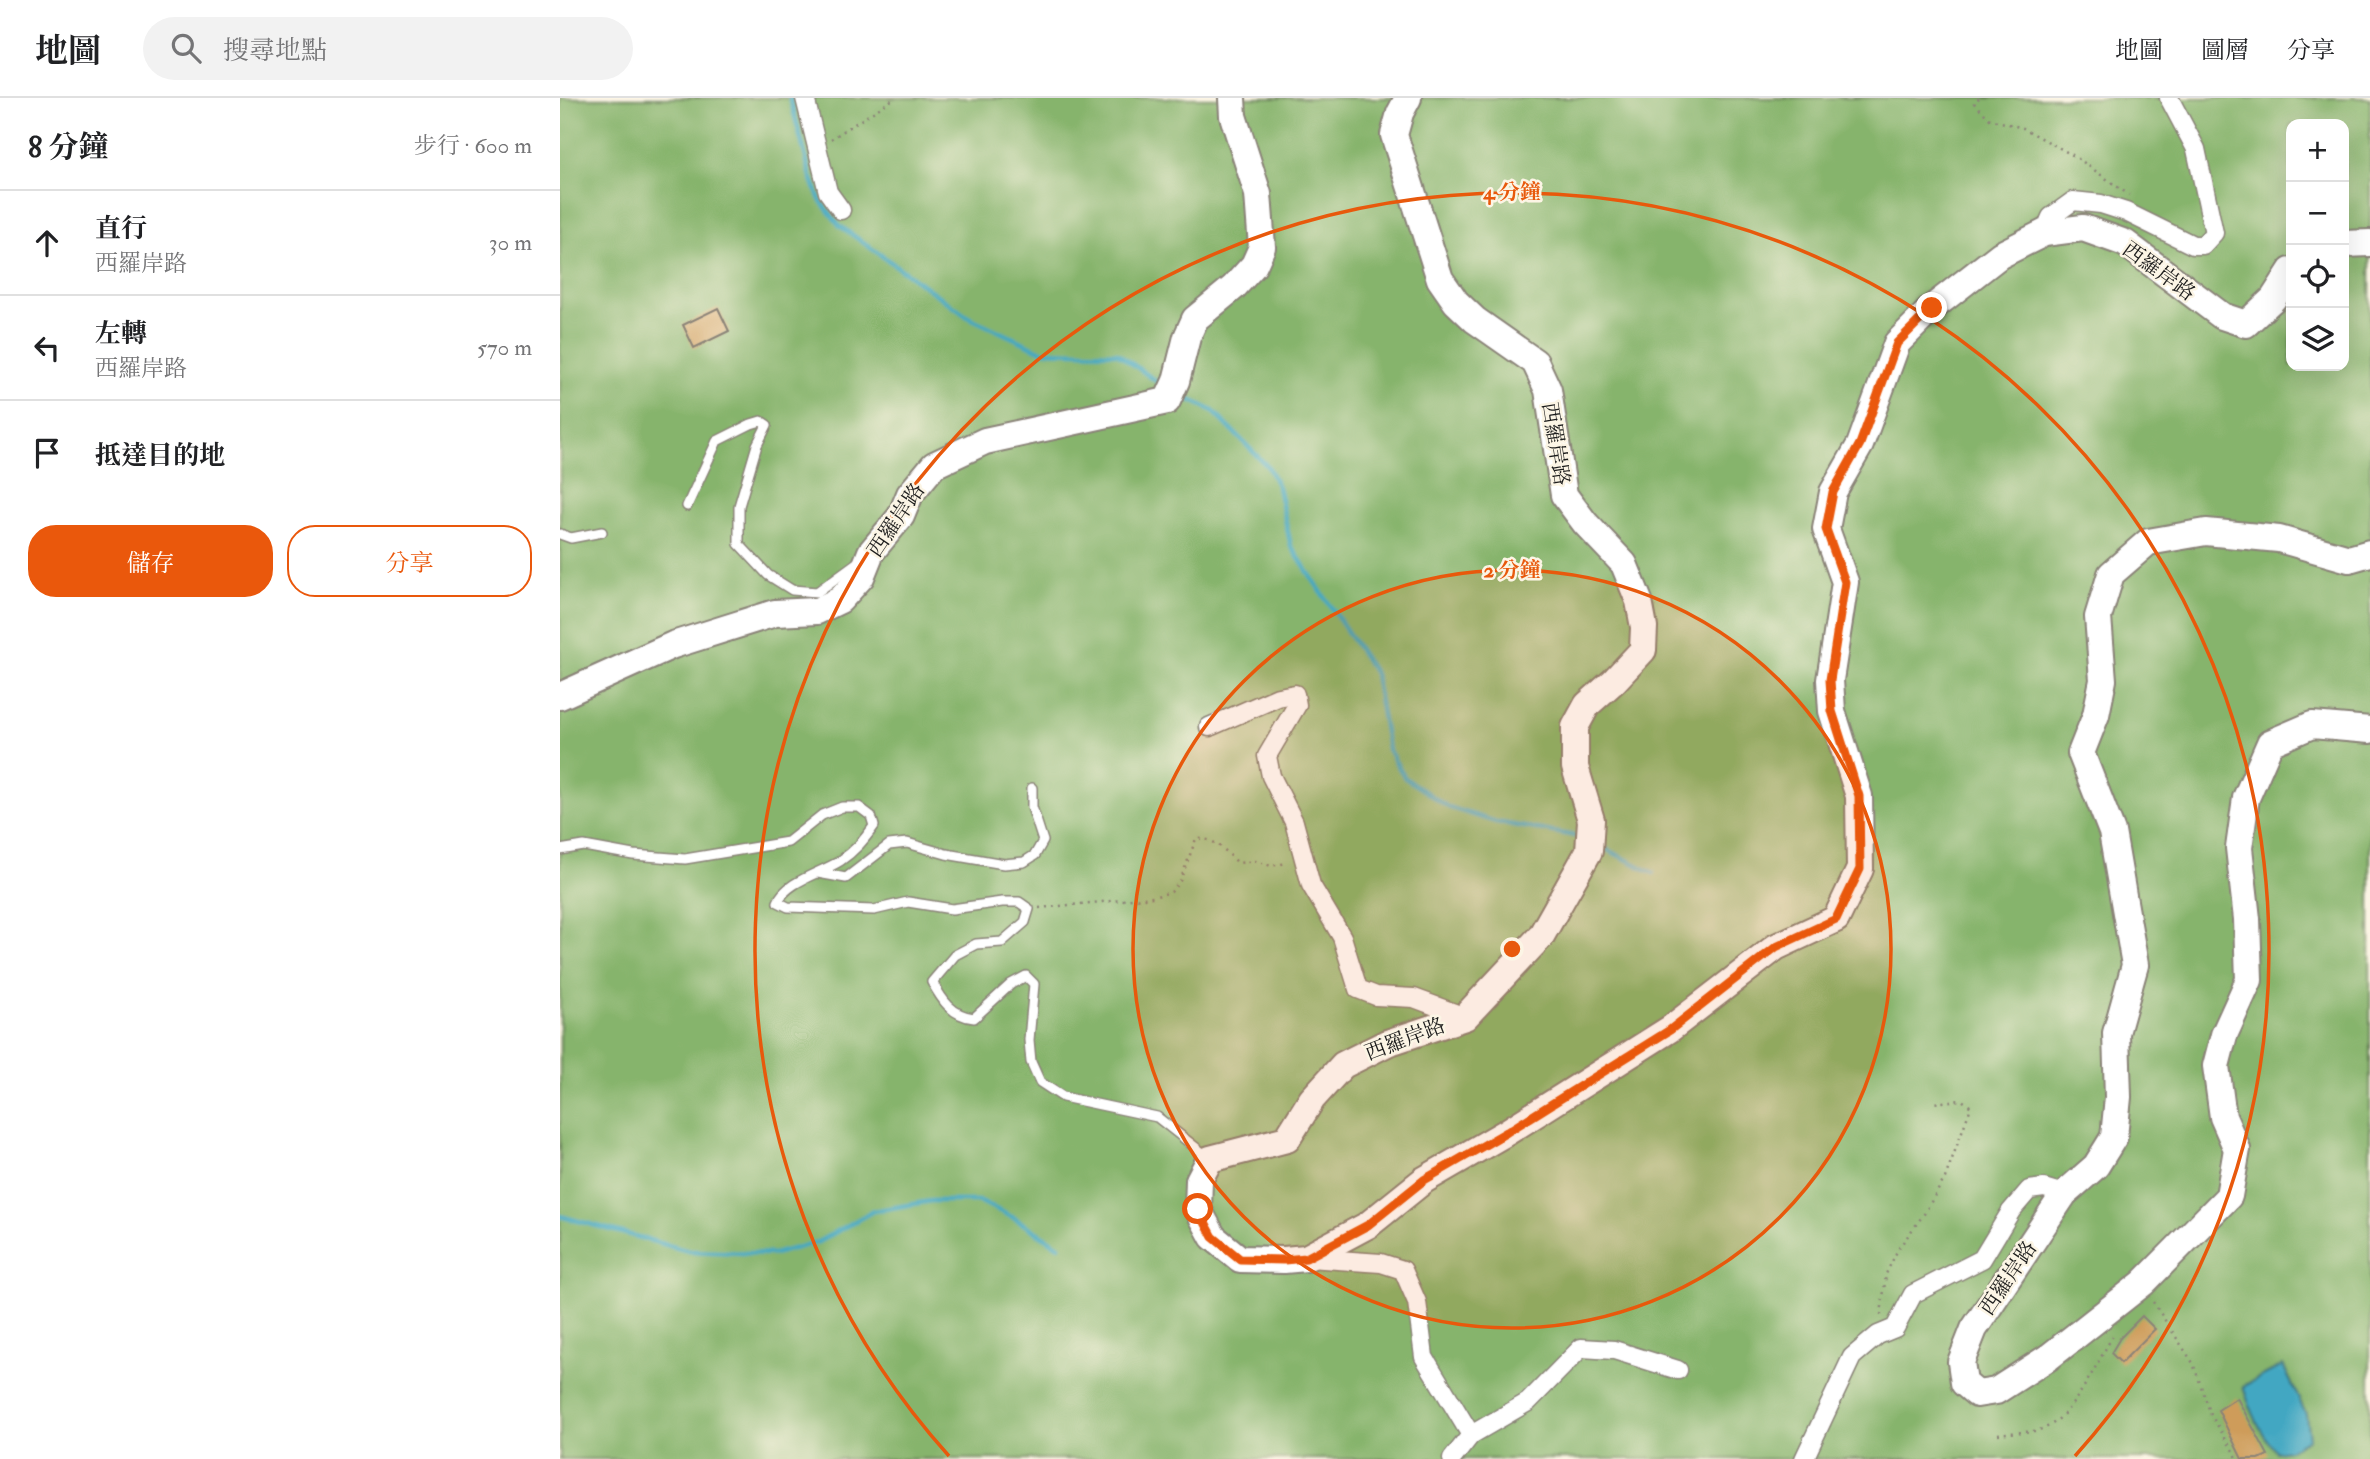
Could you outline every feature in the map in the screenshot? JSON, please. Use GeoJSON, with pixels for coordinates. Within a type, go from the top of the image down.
{"type":"FeatureCollection","features":[{"type":"Feature","properties":{"kind":"street"},"geometry":{"type":"LineString","coordinates":[[805,98],[828,192],[841,210]]}},
{"type":"Feature","properties":{"kind":"street","name":"西羅岸路"},"geometry":{"type":"LineString","coordinates":[[560,696],[673,645],[775,613],[817,611],[840,600],[861,577],[871,552],[901,516],[910,494],[934,465],[985,441],[1167,401],[1195,319],[1234,288],[1254,265],[1262,247],[1258,194],[1233,116],[1232,98]]}},
{"type":"Feature","properties":{"kind":"street","name":"西羅岸路"},"geometry":{"type":"LineString","coordinates":[[1408,98],[1394,135],[1440,279],[1456,302],[1475,320],[1535,362],[1548,390],[1564,495],[1585,523],[1624,564],[1639,601],[1644,627],[1643,650],[1587,705],[1575,727],[1575,767],[1591,820],[1590,840],[1541,936],[1465,1017],[1387,1043],[1343,1065],[1312,1099],[1287,1139],[1210,1159],[1199,1180],[1198,1209],[1213,1237],[1240,1259],[1306,1258],[1368,1225],[1424,1180],[1507,1132],[1670,1030],[1776,947],[1836,919],[1860,869],[1859,796],[1832,711],[1830,680],[1845,582],[1826,529],[1833,492],[1860,444],[1897,343],[1932,308],[2000,255],[2044,233],[2082,228],[2125,243],[2222,316],[2246,324],[2273,299],[2286,279]]}},
{"type":"Feature","properties":{"kind":"street"},"geometry":{"type":"LineString","coordinates":[[2044,233],[2051,218],[2073,201],[2101,204],[2126,212],[2193,245],[2203,245],[2214,233],[2196,149],[2169,98]]}},
{"type":"Feature","properties":{"kind":"street"},"geometry":{"type":"LineString","coordinates":[[2349,244],[2370,243]]}},
{"type":"Feature","properties":{"kind":"street","name":"西羅岸路"},"geometry":{"type":"LineString","coordinates":[[2370,553],[2349,559],[2279,539],[2206,532],[2148,542],[2111,574],[2098,617],[2103,680],[2096,715],[2081,753],[2112,832],[2135,965],[2116,1033],[2118,1097],[2114,1137],[2096,1166],[2064,1194],[1974,1329],[1961,1362],[1964,1383],[1977,1395],[1996,1391],[2049,1357],[2143,1283],[2229,1196],[2237,1149],[2223,1118],[2216,1066],[2224,1035],[2249,981],[2247,919],[2239,848],[2246,798],[2270,743],[2312,725],[2370,730]]}},
{"type":"Feature","properties":{"kind":"street"},"geometry":{"type":"LineString","coordinates":[[1209,727],[1278,697],[1295,695],[1297,705],[1267,756],[1271,776],[1294,822],[1311,885],[1342,937],[1359,989],[1376,996],[1414,998],[1465,1017]]}},
{"type":"Feature","properties":{"kind":"street"},"geometry":{"type":"LineString","coordinates":[[1804,1459],[1852,1357],[1878,1335],[1895,1328],[1913,1294],[1982,1259],[2011,1211],[2029,1190],[2044,1188],[2064,1194]]}},
{"type":"Feature","properties":{"kind":"street"},"geometry":{"type":"LineString","coordinates":[[1306,1258],[1381,1263],[1403,1270],[1417,1302],[1424,1357],[1471,1435]]}},
{"type":"Feature","properties":{"kind":"street"},"geometry":{"type":"LineString","coordinates":[[1452,1459],[1471,1435],[1528,1402],[1581,1348],[1614,1350],[1678,1370]]}},
{"type":"Feature","properties":{"kind":"lane"},"geometry":{"type":"LineString","coordinates":[[687,506],[717,441],[761,421],[767,425],[757,445],[739,506],[739,544],[768,575],[792,590],[817,592],[871,552]]}},
{"type":"Feature","properties":{"kind":"lane"},"geometry":{"type":"LineString","coordinates":[[560,534],[571,538],[602,532]]}},
{"type":"Feature","properties":{"kind":"lane"},"geometry":{"type":"LineString","coordinates":[[818,873],[846,878],[889,845],[907,843],[946,854],[1004,864],[1024,862],[1035,855],[1043,841],[1032,807],[1032,788]]}},
{"type":"Feature","properties":{"kind":"lane"},"geometry":{"type":"LineString","coordinates":[[560,850],[584,846],[633,855],[685,859],[788,842],[822,815],[842,807],[859,807],[871,816],[874,826],[862,844],[841,860],[788,887],[778,902],[788,907],[874,910],[908,902],[953,909],[1019,902],[1029,909],[1025,922],[1002,942],[976,944],[955,955],[932,982],[943,1002],[961,1017],[974,1018],[1011,984],[1026,976],[1034,984],[1029,1040],[1031,1062],[1040,1082],[1063,1097],[1157,1117],[1210,1159]]}},
{"type":"Feature","properties":{"kind":"path"},"geometry":{"type":"LineString","coordinates":[[816,149],[895,98]]}},
{"type":"Feature","properties":{"kind":"path"},"geometry":{"type":"LineString","coordinates":[[1979,98],[1974,103],[1990,119],[2023,128],[2076,157],[2116,185],[2131,197],[2126,212]]}},
{"type":"Feature","properties":{"kind":"path"},"geometry":{"type":"LineString","coordinates":[[1029,909],[1153,897],[1171,892],[1180,881],[1196,839],[1205,838],[1219,844],[1237,863],[1256,861],[1271,866],[1305,860]]}},
{"type":"Feature","properties":{"kind":"path"},"geometry":{"type":"LineString","coordinates":[[1878,1335],[1886,1274],[1898,1249],[1924,1214],[1945,1178],[1970,1107],[1962,1100],[1932,1103]]}},
{"type":"Feature","properties":{"kind":"path"},"geometry":{"type":"LineString","coordinates":[[2153,1302],[2193,1363],[2211,1415],[2238,1459]]}},
{"type":"Feature","properties":{"kind":"path"},"geometry":{"type":"LineString","coordinates":[[1998,1434],[2042,1429],[2058,1421],[2077,1396],[2116,1330]]}},
{"type":"Feature","properties":{"kind":"green space"},"geometry":{"type":"Polygon","coordinates":[[[560,98],[2370,98],[2370,1459],[560,1459],[560,98]]]}},
{"type":"Feature","properties":{"kind":"water"},"geometry":{"type":"Polygon","coordinates":[[[2283,1365],[2306,1414],[2309,1439],[2289,1450],[2276,1452],[2256,1421],[2243,1386],[2283,1365]]]}},
{"type":"Feature","properties":{"kind":"building"},"geometry":{"type":"Polygon","coordinates":[[[718,308],[729,331],[694,348],[683,325],[718,308]]]}},
{"type":"Feature","properties":{"kind":"building"},"geometry":{"type":"Polygon","coordinates":[[[2142,1316],[2155,1329],[2121,1363],[2111,1353],[2120,1338],[2142,1316]]]}},
{"type":"Feature","properties":{"kind":"building"},"geometry":{"type":"Polygon","coordinates":[[[2237,1398],[2268,1455],[2259,1459],[2242,1459],[2218,1410],[2237,1398]]]}},
{"type":"Feature","properties":{"kind":"waterway"},"geometry":{"type":"LineString","coordinates":[[790,98],[811,177],[820,200],[840,226],[968,317],[1042,351],[1117,353],[1163,386]]}},
{"type":"Feature","properties":{"kind":"waterway"},"geometry":{"type":"LineString","coordinates":[[1180,395],[1213,411],[1268,467],[1278,487],[1291,546],[1375,674],[1388,749],[1405,778],[1448,807],[1496,822],[1581,837]]}},
{"type":"Feature","properties":{"kind":"waterway"},"geometry":{"type":"LineString","coordinates":[[1598,845],[1653,873]]}},
{"type":"Feature","properties":{"kind":"waterway"},"geometry":{"type":"LineString","coordinates":[[560,1216],[689,1251],[774,1254],[818,1242],[873,1211],[931,1201],[979,1201],[1014,1218],[1059,1246]]}},
{"type":"Feature","properties":{"kind":"route"},"geometry":{"type":"LineString","coordinates":[[1198,1209],[1213,1237],[1240,1259],[1306,1258],[1368,1225],[1424,1180],[1507,1132],[1670,1030],[1776,947],[1836,919],[1860,869],[1859,796],[1832,711],[1830,680],[1845,582],[1826,529],[1833,492],[1860,444],[1897,343],[1932,308]]}}]}
